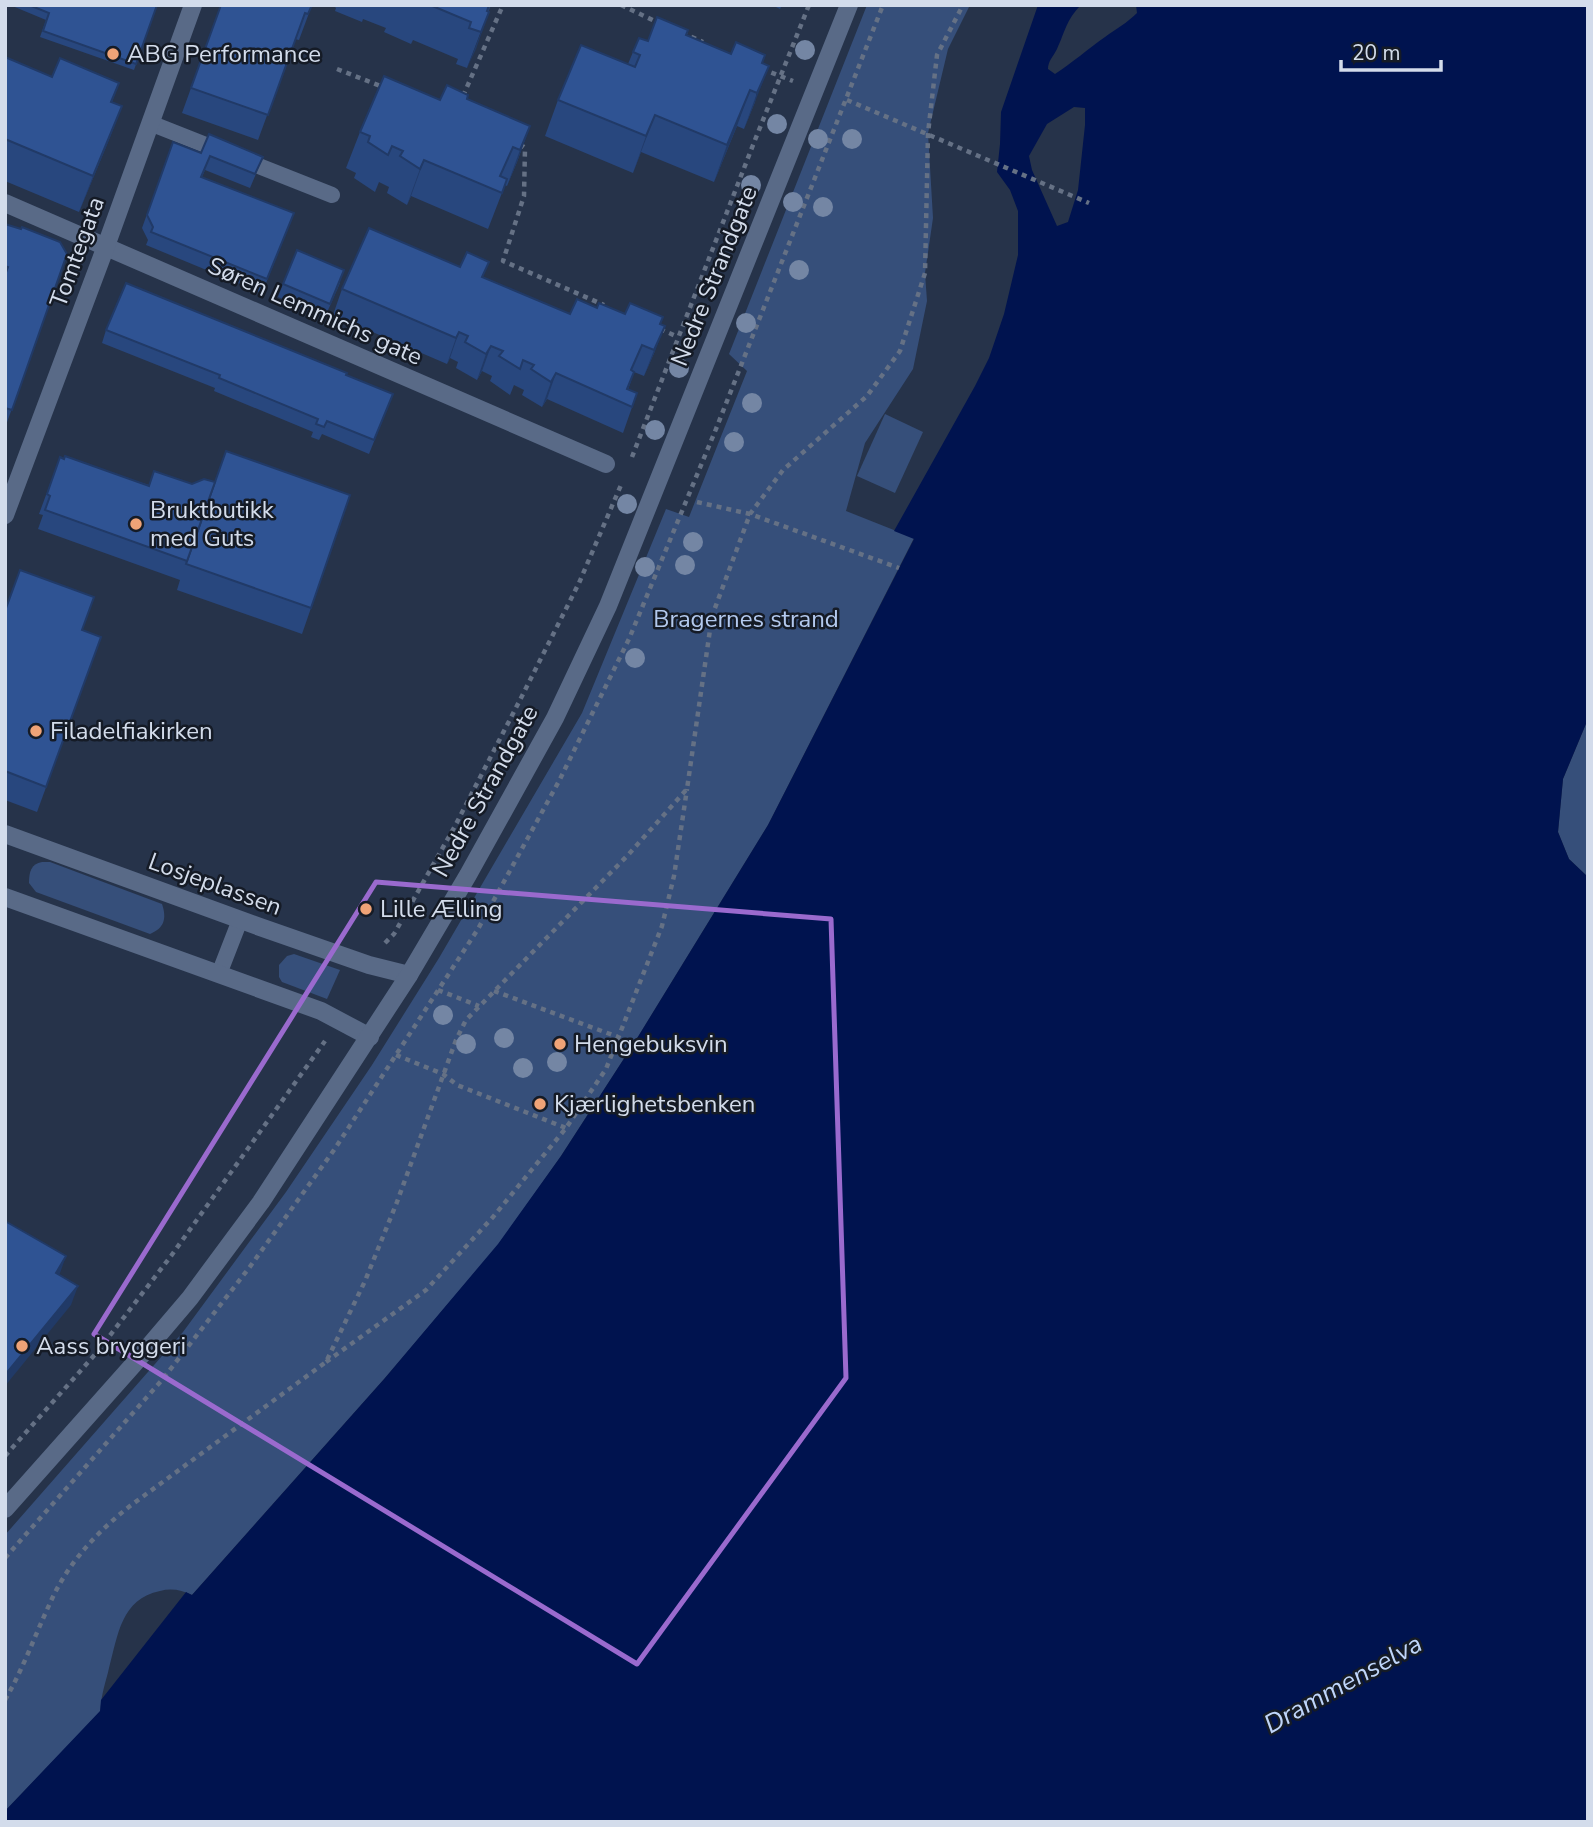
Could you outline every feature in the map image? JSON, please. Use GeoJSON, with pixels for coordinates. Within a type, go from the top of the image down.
{"type":"FeatureCollection","features":[{"type":"Feature","properties":{"kind":"street","name":"Tomtegata"},"geometry":{"type":"LineString","coordinates":[[5,515],[106,246],[192,5]]}},
{"type":"Feature","properties":{"kind":"street","name":"Nedre Strandgate"},"geometry":{"type":"LineString","coordinates":[[5,1509],[190,1298],[261,1202],[370,1037],[468,874],[555,718],[608,606],[849,5]]}},
{"type":"Feature","properties":{"kind":"street","name":"Søren Lemmichs gate"},"geometry":{"type":"LineString","coordinates":[[5,203],[606,464]]}},
{"type":"Feature","properties":{"kind":"street","name":"Losjeplassen"},"geometry":{"type":"LineString","coordinates":[[5,834],[240,920],[369,965],[409,975]]}},
{"type":"Feature","properties":{"kind":"street"},"geometry":{"type":"LineString","coordinates":[[5,897],[321,1011],[370,1037]]}},
{"type":"Feature","properties":{"kind":"lane"},"geometry":{"type":"LineString","coordinates":[[150,123],[332,195]]}},
{"type":"Feature","properties":{"kind":"lane"},"geometry":{"type":"LineString","coordinates":[[219,974],[240,920]]}},
{"type":"Feature","properties":{"kind":"path"},"geometry":{"type":"LineString","coordinates":[[459,103],[503,5]]}},
{"type":"Feature","properties":{"kind":"path"},"geometry":{"type":"LineString","coordinates":[[621,5],[667,26]]}},
{"type":"Feature","properties":{"kind":"path"},"geometry":{"type":"LineString","coordinates":[[630,461],[809,5]]}},
{"type":"Feature","properties":{"kind":"path"},"geometry":{"type":"LineString","coordinates":[[5,1700],[19,1676],[52,1599],[82,1550],[108,1523],[130,1506],[426,1290],[493,1217],[566,1128],[606,1069],[662,926],[674,876],[712,617],[750,514],[783,470],[867,396],[900,351],[925,273],[928,133],[937,55],[963,5]]}},
{"type":"Feature","properties":{"kind":"path"},"geometry":{"type":"LineString","coordinates":[[679,32],[713,47]]}},
{"type":"Feature","properties":{"kind":"path"},"geometry":{"type":"LineString","coordinates":[[758,67],[781,77]]}},
{"type":"Feature","properties":{"kind":"path"},"geometry":{"type":"LineString","coordinates":[[337,69],[384,88]]}},
{"type":"Feature","properties":{"kind":"path"},"geometry":{"type":"LineString","coordinates":[[847,100],[1089,203]]}},
{"type":"Feature","properties":{"kind":"path"},"geometry":{"type":"LineString","coordinates":[[517,141],[525,148],[524,196],[503,261],[616,310]]}},
{"type":"Feature","properties":{"kind":"path"},"geometry":{"type":"LineString","coordinates":[[653,327],[678,337]]}},
{"type":"Feature","properties":{"kind":"path"},"geometry":{"type":"LineString","coordinates":[[381,949],[394,934],[461,815],[579,583],[621,485]]}},
{"type":"Feature","properties":{"kind":"path"},"geometry":{"type":"LineString","coordinates":[[697,502],[750,514],[899,568]]}},
{"type":"Feature","properties":{"kind":"path"},"geometry":{"type":"LineString","coordinates":[[326,1362],[365,1281],[456,1040],[466,1020],[628,855],[687,789]]}},
{"type":"Feature","properties":{"kind":"path"},"geometry":{"type":"LineString","coordinates":[[438,990],[480,1006]]}},
{"type":"Feature","properties":{"kind":"path"},"geometry":{"type":"LineString","coordinates":[[494,990],[618,1037]]}},
{"type":"Feature","properties":{"kind":"path"},"geometry":{"type":"LineString","coordinates":[[5,1456],[98,1351],[172,1256],[329,1034]]}},
{"type":"Feature","properties":{"kind":"path"},"geometry":{"type":"LineString","coordinates":[[396,1055],[443,1074],[457,1085],[566,1128]]}},
{"type":"Feature","properties":{"kind":"highlighted area"},"geometry":{"type":"Polygon","coordinates":[[[376,882],[831,919],[846,1378],[637,1664],[94,1334],[376,882]]]}},
{"type":"Feature","properties":{"kind":"green space","name":"Bragernes strand"},"geometry":{"type":"Polygon","coordinates":[[[867,5],[970,5],[948,49],[928,133],[933,218],[925,273],[927,301],[913,369],[865,443],[846,511],[914,538],[768,825],[636,1040],[561,1156],[499,1244],[385,1378],[192,1595],[176,1590],[160,1591],[147,1595],[129,1610],[115,1643],[102,1695],[101,1711],[5,1811],[5,1535],[183,1332],[286,1192],[372,1065],[439,958],[582,713],[666,509],[689,517],[747,371],[729,354],[867,5]]]}},
{"type":"Feature","properties":{"kind":"green space"},"geometry":{"type":"Polygon","coordinates":[[[885,414],[923,432],[895,493],[857,476],[885,414]]]}},
{"type":"Feature","properties":{"kind":"green space"},"geometry":{"type":"Polygon","coordinates":[[[1588,719],[1588,877],[1569,859],[1558,832],[1563,779],[1588,719]]]}},
{"type":"Feature","properties":{"kind":"green space"},"geometry":{"type":"Polygon","coordinates":[[[42,862],[50,862],[162,904],[163,922],[150,934],[36,892],[29,883],[29,875],[33,867],[42,862]]]}},
{"type":"Feature","properties":{"kind":"green space"},"geometry":{"type":"Polygon","coordinates":[[[294,954],[340,970],[327,999],[282,982],[279,965],[287,956],[294,954]]]}},
{"type":"Feature","properties":{"kind":"water","name":"Drammenselva"},"geometry":{"type":"Polygon","coordinates":[[[1038,5],[1081,5],[1069,21],[1049,64],[1048,69],[1055,74],[1133,17],[1137,13],[1136,5],[1588,5],[1588,719],[1563,779],[1558,832],[1569,859],[1588,877],[1588,1822],[5,1822],[5,1811],[100,1711],[101,1700],[186,1592],[192,1595],[385,1378],[498,1244],[561,1156],[636,1040],[768,825],[914,539],[894,531],[975,386],[989,358],[1004,314],[1018,255],[1018,211],[1010,190],[997,172],[1001,112],[1038,5]],[[1074,107],[1047,124],[1029,156],[1032,170],[1057,226],[1068,222],[1078,190],[1085,108],[1074,107]]]}},
{"type":"Feature","properties":{"kind":"building","name":"ABG Performance"},"geometry":{"type":"Polygon","coordinates":[[[29,5],[157,5],[136,64],[43,31],[49,13],[29,5]]]}},
{"type":"Feature","properties":{"kind":"building"},"geometry":{"type":"Polygon","coordinates":[[[221,5],[312,5],[308,14],[305,13],[268,115],[191,88],[221,5]]]}},
{"type":"Feature","properties":{"kind":"building"},"geometry":{"type":"Polygon","coordinates":[[[430,5],[489,5],[489,12],[481,32],[469,28],[471,22],[430,5]]]}},
{"type":"Feature","properties":{"kind":"building"},"geometry":{"type":"Polygon","coordinates":[[[657,17],[688,30],[686,35],[731,54],[736,42],[765,55],[762,63],[769,66],[757,93],[750,90],[727,145],[655,115],[646,136],[558,100],[581,45],[635,67],[640,55],[633,52],[639,38],[648,41],[657,17]]]}},
{"type":"Feature","properties":{"kind":"building"},"geometry":{"type":"Polygon","coordinates":[[[5,57],[52,77],[60,58],[119,83],[111,102],[122,106],[93,176],[5,139],[5,57]]]}},
{"type":"Feature","properties":{"kind":"building"},"geometry":{"type":"Polygon","coordinates":[[[384,76],[440,100],[447,85],[468,95],[467,99],[530,126],[520,150],[513,147],[500,176],[507,179],[502,193],[424,160],[420,169],[400,156],[403,151],[392,146],[388,155],[368,142],[370,136],[360,132],[384,76]]]}},
{"type":"Feature","properties":{"kind":"building"},"geometry":{"type":"Polygon","coordinates":[[[209,134],[263,157],[255,174],[210,156],[201,177],[294,213],[267,279],[151,232],[153,227],[147,215],[173,142],[201,153],[209,134]]]}},
{"type":"Feature","properties":{"kind":"building"},"geometry":{"type":"Polygon","coordinates":[[[5,224],[21,229],[22,227],[60,242],[67,254],[12,410],[5,408],[5,275],[8,267],[5,266],[5,224]]]}},
{"type":"Feature","properties":{"kind":"building"},"geometry":{"type":"Polygon","coordinates":[[[369,228],[460,267],[467,252],[489,262],[482,277],[570,314],[577,299],[597,308],[599,303],[625,314],[630,303],[663,317],[660,324],[665,326],[654,350],[642,345],[631,370],[634,372],[627,389],[637,393],[632,407],[556,373],[551,382],[531,369],[534,365],[523,360],[520,369],[499,356],[503,351],[491,346],[486,354],[465,342],[468,336],[459,332],[456,338],[342,289],[369,228]]]}},
{"type":"Feature","properties":{"kind":"building"},"geometry":{"type":"Polygon","coordinates":[[[297,250],[344,270],[330,304],[283,284],[297,250]]]}},
{"type":"Feature","properties":{"kind":"building"},"geometry":{"type":"Polygon","coordinates":[[[126,283],[393,394],[374,440],[327,421],[324,427],[316,424],[318,419],[219,378],[220,375],[106,330],[126,283]]]}},
{"type":"Feature","properties":{"kind":"building"},"geometry":{"type":"Polygon","coordinates":[[[226,451],[350,495],[311,608],[186,564],[226,451]]]}},
{"type":"Feature","properties":{"kind":"building"},"geometry":{"type":"Polygon","coordinates":[[[65,456],[149,486],[154,471],[192,484],[204,479],[215,482],[187,561],[45,510],[50,496],[47,494],[60,457],[64,459],[65,456]]]}},
{"type":"Feature","properties":{"kind":"building","name":"Filadelfiakirken"},"geometry":{"type":"Polygon","coordinates":[[[20,570],[94,597],[82,630],[101,637],[46,787],[5,771],[5,611],[20,570]]]}},
{"type":"Feature","properties":{"kind":"building","name":"Aass bryggeri"},"geometry":{"type":"Polygon","coordinates":[[[5,1221],[66,1256],[56,1273],[78,1286],[5,1375],[5,1221]]]}},
{"type":"Feature","properties":{"kind":"place","name":"ABG Performance"},"geometry":{"type":"Point","coordinates":[113,54]}},
{"type":"Feature","properties":{"kind":"place","name":"Bruktbutikk med Guts"},"geometry":{"type":"Point","coordinates":[136,524]}},
{"type":"Feature","properties":{"kind":"place","name":"Filadelfiakirken"},"geometry":{"type":"Point","coordinates":[36,731]}},
{"type":"Feature","properties":{"kind":"place","name":"Lille Ælling"},"geometry":{"type":"Point","coordinates":[366,909]}},
{"type":"Feature","properties":{"kind":"place","name":"Hengebuksvin"},"geometry":{"type":"Point","coordinates":[560,1044]}},
{"type":"Feature","properties":{"kind":"place","name":"Kjærlighetsbenken"},"geometry":{"type":"Point","coordinates":[540,1104]}},
{"type":"Feature","properties":{"kind":"place","name":"Aass bryggeri"},"geometry":{"type":"Point","coordinates":[22,1346]}}]}
